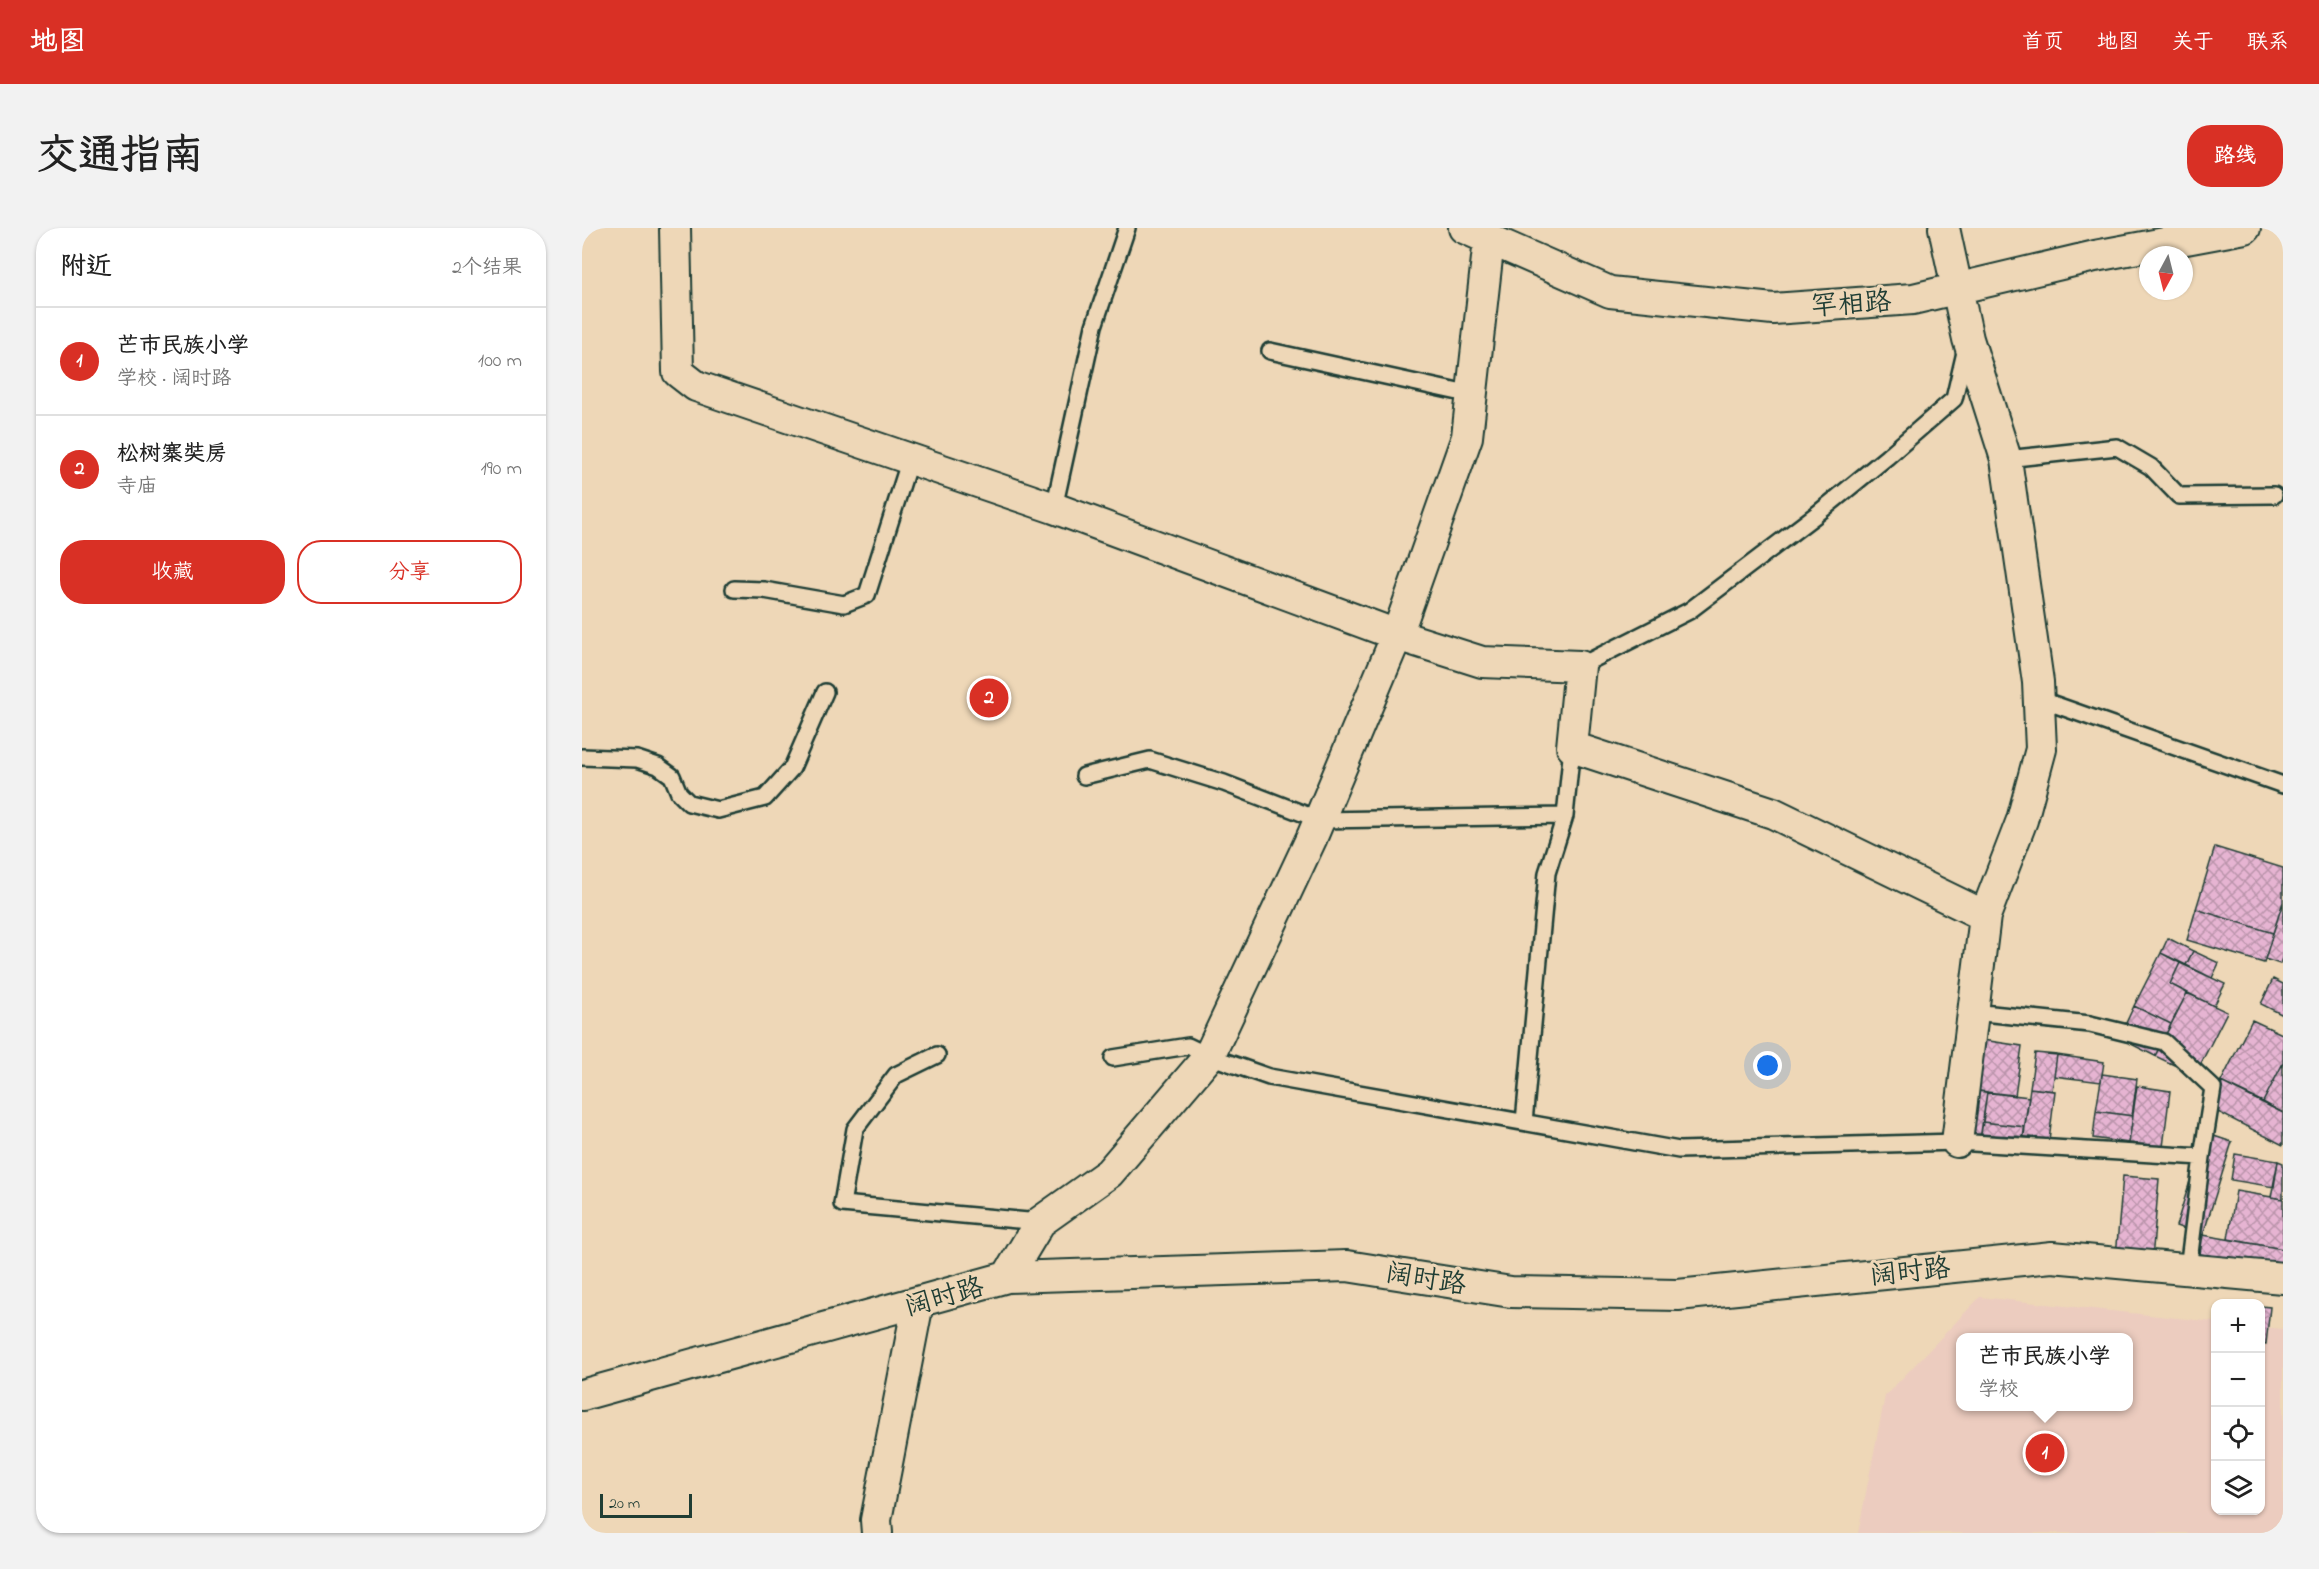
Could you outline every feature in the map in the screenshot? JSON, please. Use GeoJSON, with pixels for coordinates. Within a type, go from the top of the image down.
{"type":"FeatureCollection","features":[{"type":"Feature","properties":{"kind":"street"},"geometry":{"type":"LineString","coordinates":[[675,228],[678,372],[696,386],[1054,508],[1397,634],[1482,662],[1580,666],[1572,747],[1773,813],[1985,916]]}},
{"type":"Feature","properties":{"kind":"street"},"geometry":{"type":"LineString","coordinates":[[1944,228],[1968,339],[2006,459],[2038,682],[2041,748],[2022,820],[1985,916],[1957,1142]]}},
{"type":"Feature","properties":{"kind":"street","name":"罕相路"},"geometry":{"type":"LineString","coordinates":[[1481,232],[1610,292],[1773,309],[1912,299],[2209,231],[2245,228]]}},
{"type":"Feature","properties":{"kind":"street"},"geometry":{"type":"LineString","coordinates":[[1006,1277],[1040,1222],[1109,1173],[1209,1056],[1320,820],[1397,634],[1467,436],[1472,395],[1481,232]]}},
{"type":"Feature","properties":{"kind":"street","name":"阔时路"},"geometry":{"type":"LineString","coordinates":[[582,1395],[918,1304],[1006,1277],[1347,1266],[1511,1292],[1678,1295],[2052,1257],[2283,1278]]}},
{"type":"Feature","properties":{"kind":"street"},"geometry":{"type":"LineString","coordinates":[[871,1529],[918,1304]]}},
{"type":"Feature","properties":{"kind":"lane"},"geometry":{"type":"LineString","coordinates":[[1054,508],[1094,326],[1127,228]]}},
{"type":"Feature","properties":{"kind":"lane"},"geometry":{"type":"LineString","coordinates":[[1580,666],[1689,611],[1887,457],[1954,399],[1968,339]]}},
{"type":"Feature","properties":{"kind":"lane"},"geometry":{"type":"LineString","coordinates":[[1270,351],[1472,395]]}},
{"type":"Feature","properties":{"kind":"lane"},"geometry":{"type":"LineString","coordinates":[[2006,459],[2117,447],[2151,467],[2180,496],[2274,495]]}},
{"type":"Feature","properties":{"kind":"lane"},"geometry":{"type":"LineString","coordinates":[[734,589],[764,590],[844,604],[867,595],[910,459]]}},
{"type":"Feature","properties":{"kind":"lane"},"geometry":{"type":"LineString","coordinates":[[582,757],[637,759],[658,766],[672,776],[679,792],[689,803],[718,810],[765,798],[792,768],[825,692]]}},
{"type":"Feature","properties":{"kind":"lane"},"geometry":{"type":"LineString","coordinates":[[2039,699],[2283,785]]}},
{"type":"Feature","properties":{"kind":"lane"},"geometry":{"type":"LineString","coordinates":[[1524,1122],[1547,873],[1565,816],[1572,747]]}},
{"type":"Feature","properties":{"kind":"lane"},"geometry":{"type":"LineString","coordinates":[[1084,776],[1150,760],[1224,783],[1320,820],[1565,816]]}},
{"type":"Feature","properties":{"kind":"lane"},"geometry":{"type":"LineString","coordinates":[[1973,1012],[2090,1024],[2164,1042],[2213,1088],[2188,1269]]}},
{"type":"Feature","properties":{"kind":"lane"},"geometry":{"type":"LineString","coordinates":[[1113,1058],[1188,1046],[1209,1056],[1269,1077],[1679,1150],[1957,1142],[2202,1157]]}},
{"type":"Feature","properties":{"kind":"lane"},"geometry":{"type":"LineString","coordinates":[[937,1055],[897,1075],[855,1129],[842,1204],[1040,1222]]}},
{"type":"Feature","properties":{"kind":"shaded area"},"geometry":{"type":"Polygon","coordinates":[[[1980,1297],[2211,1322],[2211,1515],[2265,1515],[2265,1327],[2283,1329],[2283,1533],[1858,1533],[1885,1396],[1980,1297]]]}},
{"type":"Feature","properties":{"kind":"building"},"geometry":{"type":"Polygon","coordinates":[[[2215,847],[2283,868],[2283,902],[2273,933],[2196,909],[2215,847]]]}},
{"type":"Feature","properties":{"kind":"building"},"geometry":{"type":"Polygon","coordinates":[[[2283,902],[2283,955],[2280,964],[2265,959],[2283,902]]]}},
{"type":"Feature","properties":{"kind":"building"},"geometry":{"type":"Polygon","coordinates":[[[2196,909],[2273,933],[2264,963],[2187,940],[2196,909]]]}},
{"type":"Feature","properties":{"kind":"building"},"geometry":{"type":"Polygon","coordinates":[[[2168,938],[2193,951],[2186,965],[2161,953],[2168,938]]]}},
{"type":"Feature","properties":{"kind":"building"},"geometry":{"type":"Polygon","coordinates":[[[2193,951],[2219,963],[2212,978],[2186,965],[2193,951]]]}},
{"type":"Feature","properties":{"kind":"building"},"geometry":{"type":"Polygon","coordinates":[[[2161,953],[2180,963],[2170,984],[2187,993],[2171,1024],[2134,1006],[2161,953]]]}},
{"type":"Feature","properties":{"kind":"building"},"geometry":{"type":"Polygon","coordinates":[[[2180,963],[2225,984],[2214,1006],[2170,984],[2180,963]]]}},
{"type":"Feature","properties":{"kind":"building"},"geometry":{"type":"Polygon","coordinates":[[[2273,979],[2283,984],[2283,1015],[2261,1004],[2273,979]]]}},
{"type":"Feature","properties":{"kind":"building"},"geometry":{"type":"Polygon","coordinates":[[[2187,993],[2227,1012],[2195,1075],[2155,1056],[2187,993]]]}},
{"type":"Feature","properties":{"kind":"building"},"geometry":{"type":"Polygon","coordinates":[[[2134,1006],[2171,1024],[2155,1056],[2119,1038],[2134,1006]]]}},
{"type":"Feature","properties":{"kind":"building"},"geometry":{"type":"Polygon","coordinates":[[[2252,1020],[2282,1034],[2283,1032],[2283,1063],[2263,1102],[2221,1082],[2252,1020]]]}},
{"type":"Feature","properties":{"kind":"building"},"geometry":{"type":"Polygon","coordinates":[[[1969,1038],[2022,1046],[2015,1096],[1962,1089],[1969,1038]]]}},
{"type":"Feature","properties":{"kind":"building"},"geometry":{"type":"Polygon","coordinates":[[[2035,1053],[2057,1055],[2052,1091],[2030,1088],[2035,1053]]]}},
{"type":"Feature","properties":{"kind":"building"},"geometry":{"type":"Polygon","coordinates":[[[2057,1055],[2104,1062],[2101,1082],[2054,1076],[2057,1055]]]}},
{"type":"Feature","properties":{"kind":"building"},"geometry":{"type":"Polygon","coordinates":[[[2283,1063],[2283,1113],[2263,1102],[2283,1063]]]}},
{"type":"Feature","properties":{"kind":"building"},"geometry":{"type":"Polygon","coordinates":[[[2102,1074],[2137,1079],[2132,1116],[2096,1111],[2102,1074]]]}},
{"type":"Feature","properties":{"kind":"building"},"geometry":{"type":"Polygon","coordinates":[[[2221,1082],[2283,1113],[2283,1145],[2208,1107],[2221,1082]]]}},
{"type":"Feature","properties":{"kind":"building"},"geometry":{"type":"Polygon","coordinates":[[[2137,1086],[2170,1091],[2163,1147],[2129,1143],[2137,1086]]]}},
{"type":"Feature","properties":{"kind":"building"},"geometry":{"type":"Polygon","coordinates":[[[1956,1088],[1987,1092],[1979,1146],[1949,1142],[1956,1088]]]}},
{"type":"Feature","properties":{"kind":"building"},"geometry":{"type":"Polygon","coordinates":[[[2030,1088],[2055,1091],[2049,1141],[2023,1138],[2030,1088]]]}},
{"type":"Feature","properties":{"kind":"building"},"geometry":{"type":"Polygon","coordinates":[[[1987,1092],[2029,1097],[2025,1127],[1983,1122],[1987,1092]]]}},
{"type":"Feature","properties":{"kind":"building"},"geometry":{"type":"Polygon","coordinates":[[[2096,1111],[2133,1116],[2129,1143],[2093,1138],[2096,1111]]]}},
{"type":"Feature","properties":{"kind":"building"},"geometry":{"type":"Polygon","coordinates":[[[1983,1122],[2025,1127],[2022,1151],[1979,1146],[1983,1122]]]}},
{"type":"Feature","properties":{"kind":"building"},"geometry":{"type":"Polygon","coordinates":[[[2205,1133],[2232,1142],[2203,1235],[2176,1226],[2205,1133]]]}},
{"type":"Feature","properties":{"kind":"building"},"geometry":{"type":"Polygon","coordinates":[[[2235,1154],[2278,1161],[2274,1187],[2231,1180],[2235,1154]]]}},
{"type":"Feature","properties":{"kind":"building"},"geometry":{"type":"Polygon","coordinates":[[[2278,1161],[2283,1163],[2283,1199],[2271,1197],[2278,1161]]]}},
{"type":"Feature","properties":{"kind":"building"},"geometry":{"type":"Polygon","coordinates":[[[2123,1176],[2159,1179],[2152,1259],[2116,1256],[2123,1176]]]}},
{"type":"Feature","properties":{"kind":"building"},"geometry":{"type":"Polygon","coordinates":[[[2236,1191],[2283,1199],[2283,1249],[2228,1239],[2236,1191]]]}},
{"type":"Feature","properties":{"kind":"building"},"geometry":{"type":"Polygon","coordinates":[[[2203,1235],[2283,1249],[2283,1268],[2200,1254],[2203,1235]]]}},
{"type":"Feature","properties":{"kind":"building"},"geometry":{"type":"Polygon","coordinates":[[[2265,1306],[2270,1307],[2265,1344],[2265,1306]]]}},
{"type":"Feature","properties":{"kind":"place","name":"松树寨奘房"},"geometry":{"type":"Point","coordinates":[989,698]}},
{"type":"Feature","properties":{"kind":"place","name":"芒市民族小学"},"geometry":{"type":"Point","coordinates":[2045,1453]}}]}
